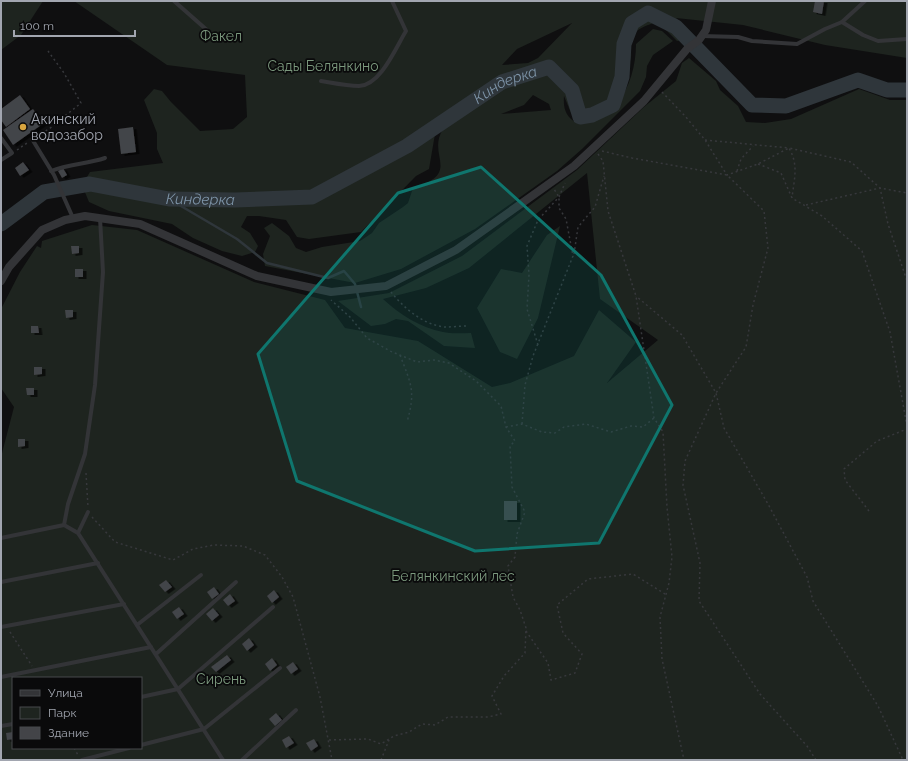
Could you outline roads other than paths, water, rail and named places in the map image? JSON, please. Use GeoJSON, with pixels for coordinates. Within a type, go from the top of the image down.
{"type":"FeatureCollection","features":[{"type":"Feature","properties":{"kind":"street"},"geometry":{"type":"LineString","coordinates":[[1,281],[9,267],[42,230],[65,220],[85,216],[140,224],[257,276],[331,292],[386,286],[456,250],[568,170],[652,93],[687,49],[700,38],[706,30],[712,1]]}},
{"type":"Feature","properties":{"kind":"lane"},"geometry":{"type":"LineString","coordinates":[[174,1],[216,38]]}},
{"type":"Feature","properties":{"kind":"lane"},"geometry":{"type":"LineString","coordinates":[[322,81],[360,86],[381,74],[406,31],[392,1]]}},
{"type":"Feature","properties":{"kind":"lane"},"geometry":{"type":"LineString","coordinates":[[700,38],[738,37],[752,41],[797,44],[842,22],[866,1]]}},
{"type":"Feature","properties":{"kind":"lane"},"geometry":{"type":"LineString","coordinates":[[842,22],[863,35],[878,41],[907,39]]}},
{"type":"Feature","properties":{"kind":"lane"},"geometry":{"type":"LineString","coordinates":[[1,138],[12,154],[1,160]]}},
{"type":"Feature","properties":{"kind":"lane"},"geometry":{"type":"LineString","coordinates":[[32,139],[51,171],[73,218]]}},
{"type":"Feature","properties":{"kind":"lane"},"geometry":{"type":"LineString","coordinates":[[51,171],[62,167],[88,164],[105,158]]}},
{"type":"Feature","properties":{"kind":"lane"},"geometry":{"type":"LineString","coordinates":[[64,525],[68,504],[85,454],[95,385],[103,272],[100,217]]}},
{"type":"Feature","properties":{"kind":"lane"},"geometry":{"type":"LineString","coordinates":[[78,532],[88,512]]}},
{"type":"Feature","properties":{"kind":"lane"},"geometry":{"type":"LineString","coordinates":[[1,538],[64,525],[78,532],[223,760]]}},
{"type":"Feature","properties":{"kind":"lane"},"geometry":{"type":"LineString","coordinates":[[1,582],[98,563]]}},
{"type":"Feature","properties":{"kind":"lane"},"geometry":{"type":"LineString","coordinates":[[137,625],[201,575]]}},
{"type":"Feature","properties":{"kind":"lane"},"geometry":{"type":"LineString","coordinates":[[156,654],[236,582]]}},
{"type":"Feature","properties":{"kind":"lane"},"geometry":{"type":"LineString","coordinates":[[1,628],[124,604]]}},
{"type":"Feature","properties":{"kind":"lane"},"geometry":{"type":"LineString","coordinates":[[142,697],[178,689],[273,607]]}},
{"type":"Feature","properties":{"kind":"lane"},"geometry":{"type":"LineString","coordinates":[[1,677],[151,647]]}},
{"type":"Feature","properties":{"kind":"lane"},"geometry":{"type":"LineString","coordinates":[[142,745],[204,729],[280,668]]}},
{"type":"Feature","properties":{"kind":"lane"},"geometry":{"type":"LineString","coordinates":[[242,760],[296,710]]}},
{"type":"Feature","properties":{"kind":"lane"},"geometry":{"type":"LineString","coordinates":[[1,726],[12,724]]}},
{"type":"Feature","properties":{"kind":"lane"},"geometry":{"type":"LineString","coordinates":[[81,760],[125,749]]}},
{"type":"Feature","properties":{"kind":"waterway","name":"Киндерка"},"geometry":{"type":"LineString","coordinates":[[1,224],[44,192],[90,184],[169,199],[235,200],[312,197],[407,146],[502,82],[549,67],[572,90],[580,117],[592,115],[613,105],[622,77],[624,44],[632,23],[648,13],[676,27],[752,105],[786,106],[858,80],[887,90],[907,90]]}},
{"type":"Feature","properties":{"kind":"waterway"},"geometry":{"type":"LineString","coordinates":[[169,199],[237,239],[267,263],[328,278],[344,271],[355,284],[361,307]]}},
{"type":"Feature","properties":{"kind":"place","name":"Акинский водозабор"},"geometry":{"type":"Point","coordinates":[23,127]}},
{"type":"Feature","properties":{"kind":"park label","name":"Факел"},"geometry":{"type":"Point","coordinates":[221,36]}},
{"type":"Feature","properties":{"kind":"park label","name":"Сады Белянкино"},"geometry":{"type":"Point","coordinates":[323,66]}},
{"type":"Feature","properties":{"kind":"park label","name":"Белянкинский лес"},"geometry":{"type":"Point","coordinates":[453,576]}},
{"type":"Feature","properties":{"kind":"park label","name":"Сирень"},"geometry":{"type":"Point","coordinates":[221,679]}}]}
